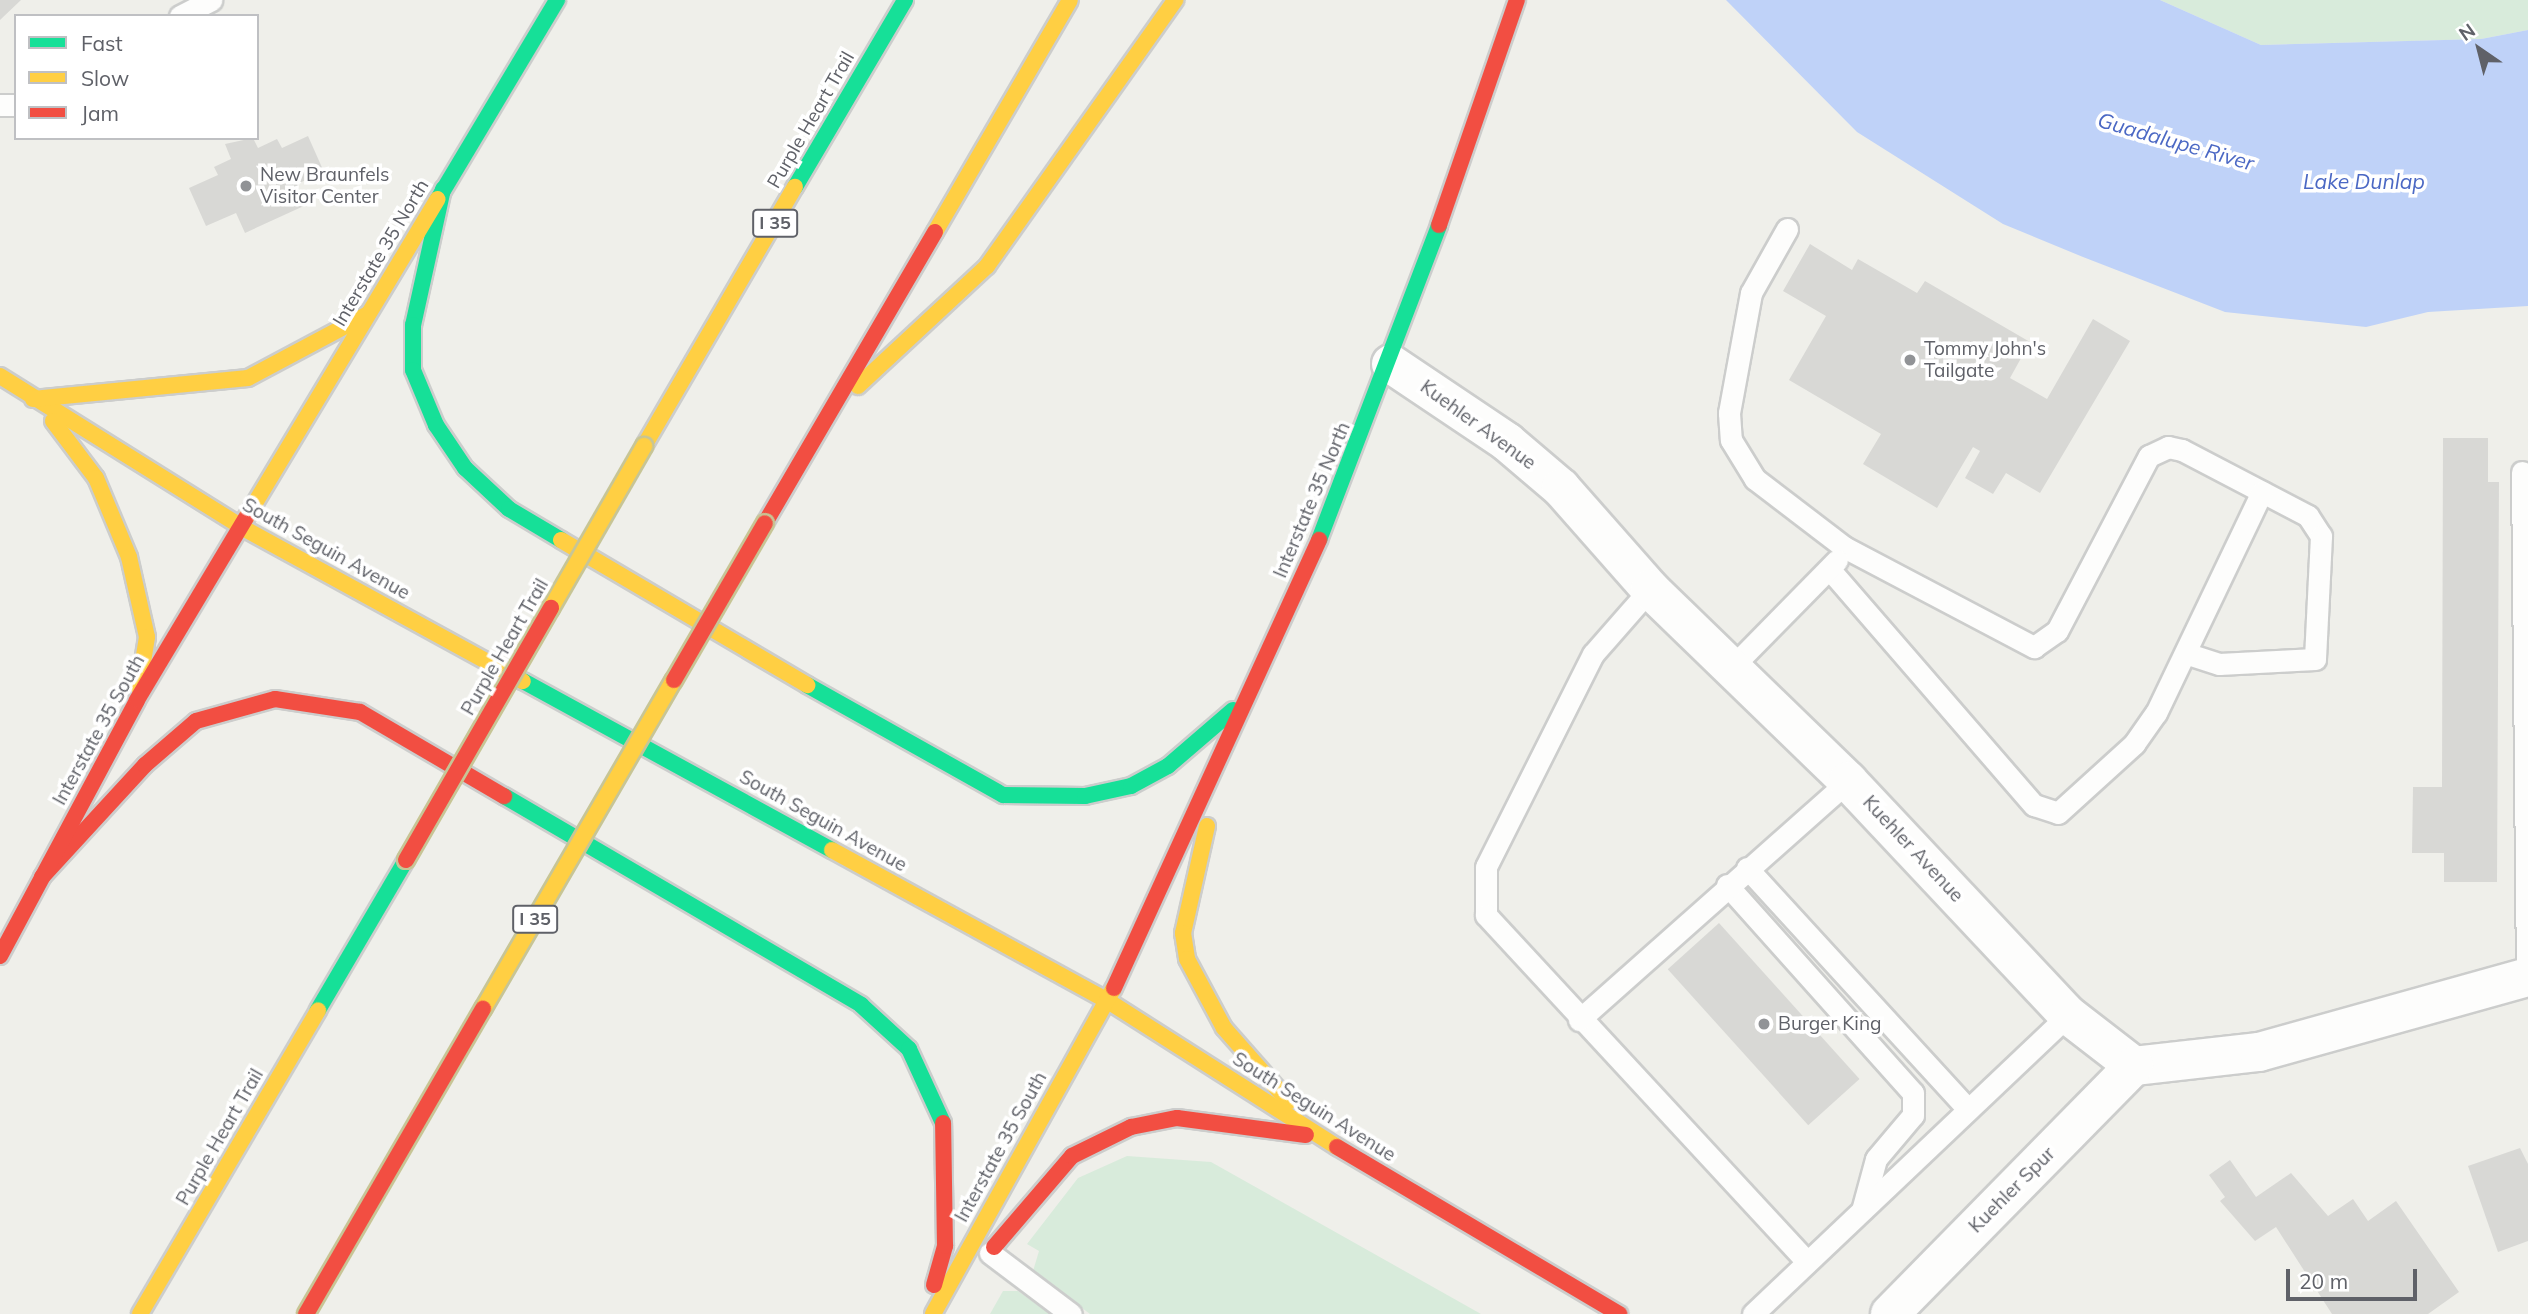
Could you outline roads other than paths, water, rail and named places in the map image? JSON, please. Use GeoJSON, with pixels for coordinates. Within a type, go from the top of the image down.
{"type":"FeatureCollection","features":[{"type":"Feature","properties":{"kind":"main road","name":"Interstate 35 North"},"geometry":{"type":"LineString","coordinates":[[243,528],[557,0]]}},
{"type":"Feature","properties":{"kind":"main road","name":"Purple Heart Trail"},"geometry":{"type":"LineString","coordinates":[[140,1314],[905,0]]}},
{"type":"Feature","properties":{"kind":"main road","name":"I 35"},"geometry":{"type":"LineString","coordinates":[[306,1314],[1070,0]]}},
{"type":"Feature","properties":{"kind":"main road"},"geometry":{"type":"LineString","coordinates":[[828,414],[987,266],[1175,0]]}},
{"type":"Feature","properties":{"kind":"main road","name":"Interstate 35 North"},"geometry":{"type":"LineString","coordinates":[[1108,1001],[1242,702],[1306,573],[1391,364],[1517,0]]}},
{"type":"Feature","properties":{"kind":"main road"},"geometry":{"type":"LineString","coordinates":[[443,189],[413,325],[413,370],[436,425],[465,468],[509,509],[952,771],[1003,795],[1085,796],[1131,786],[1168,766],[1242,702]]}},
{"type":"Feature","properties":{"kind":"main road"},"geometry":{"type":"LineString","coordinates":[[33,399],[248,378],[370,313]]}},
{"type":"Feature","properties":{"kind":"main road","name":"South Seguin Avenue"},"geometry":{"type":"LineString","coordinates":[[0,376],[243,528],[1108,1001],[1321,1138],[1619,1314]]}},
{"type":"Feature","properties":{"kind":"main road"},"geometry":{"type":"LineString","coordinates":[[33,399],[96,478],[129,557],[146,637],[137,700]]}},
{"type":"Feature","properties":{"kind":"main road","name":"Interstate 35 South"},"geometry":{"type":"LineString","coordinates":[[0,956],[137,700],[243,528]]}},
{"type":"Feature","properties":{"kind":"main road"},"geometry":{"type":"LineString","coordinates":[[42,877],[145,765],[196,721],[234,706],[310,702],[360,712],[419,741],[861,1005],[909,1049],[943,1120],[948,1180],[945,1246],[926,1314]]}},
{"type":"Feature","properties":{"kind":"main road"},"geometry":{"type":"LineString","coordinates":[[1242,702],[1194,873],[1183,933],[1187,959],[1224,1028],[1321,1138]]}},
{"type":"Feature","properties":{"kind":"main road","name":"Interstate 35 South"},"geometry":{"type":"LineString","coordinates":[[933,1314],[1108,1001]]}},
{"type":"Feature","properties":{"kind":"main road"},"geometry":{"type":"LineString","coordinates":[[940,1314],[1049,1176],[1102,1137],[1131,1127],[1177,1118],[1321,1138]]}},
{"type":"Feature","properties":{"kind":"street","name":"Kuehler Avenue"},"geometry":{"type":"LineString","coordinates":[[1391,364],[1507,442],[1552,480],[1650,589],[1849,781],[2068,1015],[2134,1066]]}},
{"type":"Feature","properties":{"kind":"street"},"geometry":{"type":"LineString","coordinates":[[2134,1066],[2259,1052],[2528,977]]}},
{"type":"Feature","properties":{"kind":"street","name":"Kuehler Spur"},"geometry":{"type":"LineString","coordinates":[[1890,1314],[2134,1066]]}},
{"type":"Feature","properties":{"kind":"lane"},"geometry":{"type":"LineString","coordinates":[[184,14],[211,0]]}},
{"type":"Feature","properties":{"kind":"lane"},"geometry":{"type":"LineString","coordinates":[[1787,229],[1751,293],[1728,431],[1738,456],[1770,496],[1844,547],[2034,647],[2057,631],[2154,452],[2176,448],[2308,516],[2321,536],[2318,653],[2308,663],[2232,664],[2186,653]]}},
{"type":"Feature","properties":{"kind":"lane"},"geometry":{"type":"LineString","coordinates":[[2522,472],[2528,977]]}},
{"type":"Feature","properties":{"kind":"lane"},"geometry":{"type":"LineString","coordinates":[[1830,572],[2046,812],[2071,807],[2134,744],[2186,653],[2262,492]]}},
{"type":"Feature","properties":{"kind":"lane"},"geometry":{"type":"LineString","coordinates":[[1731,668],[1830,572],[1844,547]]}},
{"type":"Feature","properties":{"kind":"lane"},"geometry":{"type":"LineString","coordinates":[[1650,589],[1593,654],[1483,879],[1491,925],[1805,1259]]}},
{"type":"Feature","properties":{"kind":"lane"},"geometry":{"type":"LineString","coordinates":[[1579,1020],[1727,885],[1849,781]]}},
{"type":"Feature","properties":{"kind":"lane"},"geometry":{"type":"LineString","coordinates":[[1747,868],[1968,1109]]}},
{"type":"Feature","properties":{"kind":"lane"},"geometry":{"type":"LineString","coordinates":[[1727,885],[1913,1093],[1913,1115],[1876,1159],[1862,1209]]}},
{"type":"Feature","properties":{"kind":"lane"},"geometry":{"type":"LineString","coordinates":[[1753,1314],[1805,1259],[1862,1209],[2068,1015]]}},
{"type":"Feature","properties":{"kind":"lane"},"geometry":{"type":"LineString","coordinates":[[990,1253],[1071,1314]]}},
{"type":"Feature","properties":{"kind":"water","name":"Lake Dunlap"},"geometry":{"type":"Polygon","coordinates":[[[1726,0],[2160,0],[2261,45],[2481,39],[2528,30],[2528,306],[2428,312],[2366,327],[2225,312],[2003,224],[1857,132],[1726,0]]]}},
{"type":"Feature","properties":{"kind":"place","name":"New Braunfels Visitor Center"},"geometry":{"type":"Point","coordinates":[246,186]}},
{"type":"Feature","properties":{"kind":"place","name":"Tommy John's Tailgate"},"geometry":{"type":"Point","coordinates":[1910,360]}},
{"type":"Feature","properties":{"kind":"place","name":"Burger King"},"geometry":{"type":"Point","coordinates":[1764,1024]}},
{"type":"Feature","properties":{"kind":"water label","name":"Guadalupe River"},"geometry":{"type":"Point","coordinates":[2176,141]}}]}
